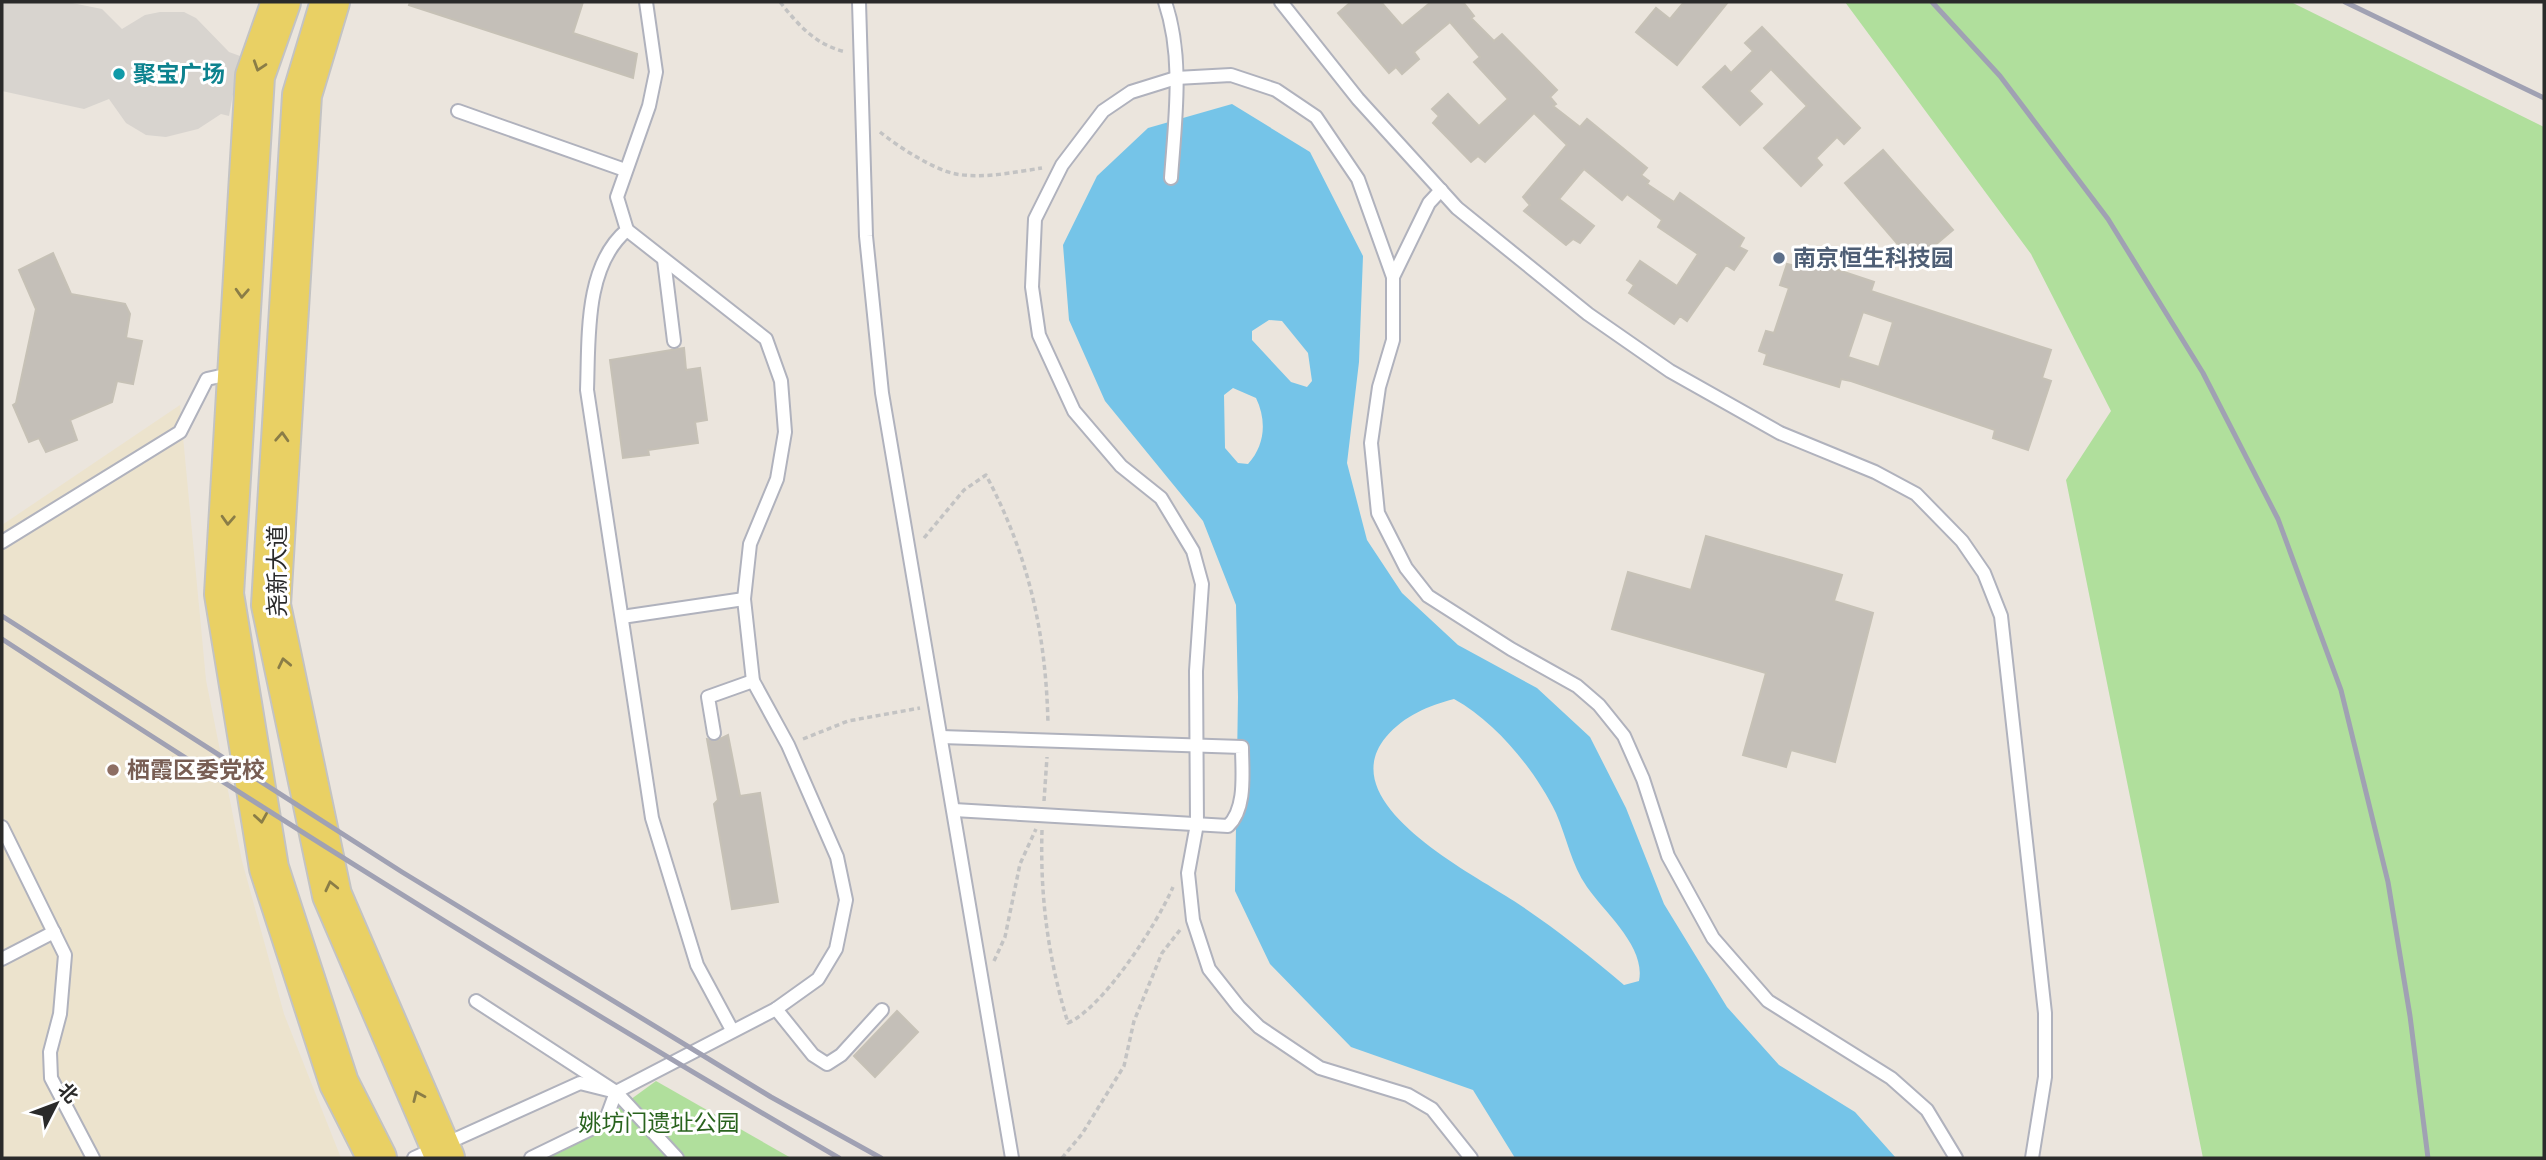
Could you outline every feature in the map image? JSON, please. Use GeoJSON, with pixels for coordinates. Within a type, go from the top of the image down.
{"type":"FeatureCollection","features":[{"type":"Feature","properties":{"kind":"main road"},"geometry":{"type":"LineString","coordinates":[[281,2],[255,76],[224,594],[269,868],[339,1083],[377,1158]]}},
{"type":"Feature","properties":{"kind":"main road","name":"尧新大道"},"geometry":{"type":"LineString","coordinates":[[330,2],[302,95],[271,605],[332,895],[433,1155]]}},
{"type":"Feature","properties":{"kind":"lane"},"geometry":{"type":"LineString","coordinates":[[531,1158],[605,1122],[616,1092],[776,1009],[818,979],[836,949],[846,900],[837,857],[788,745],[753,681],[744,599],[750,544],[777,480],[785,432],[781,382],[766,339],[627,230],[617,197],[649,106],[656,72],[646,2]]}},
{"type":"Feature","properties":{"kind":"lane"},"geometry":{"type":"LineString","coordinates":[[859,2],[866,236],[882,393],[1012,1158]]}},
{"type":"Feature","properties":{"kind":"lane"},"geometry":{"type":"LineString","coordinates":[[1165,2],[1175,32],[1176,78],[1171,178]]}},
{"type":"Feature","properties":{"kind":"lane"},"geometry":{"type":"LineString","coordinates":[[1281,2],[1358,99],[1457,208],[1578,306],[1670,371],[1780,433],[1875,472],[1916,494],[1962,541],[1984,573],[2001,616],[2045,1013],[2045,1077],[2032,1158]]}},
{"type":"Feature","properties":{"kind":"lane"},"geometry":{"type":"LineString","coordinates":[[1471,1158],[1432,1109],[1408,1095],[1320,1068],[1259,1027],[1209,969],[1194,920],[1188,873],[1197,824],[1196,671],[1202,584],[1193,551],[1161,498],[1121,466],[1074,411],[1039,335],[1032,287],[1035,219],[1062,165],[1102,111],[1131,92],[1176,78],[1231,75],[1276,90],[1316,117],[1358,179],[1394,277],[1393,340],[1379,387],[1371,443],[1378,513],[1406,568],[1428,596],[1511,649],[1577,686],[1599,705],[1624,736],[1643,779],[1668,856],[1713,938],[1768,1001],[1891,1078],[1927,1110],[1956,1158]]}},
{"type":"Feature","properties":{"kind":"lane"},"geometry":{"type":"LineString","coordinates":[[458,111],[625,170]]}},
{"type":"Feature","properties":{"kind":"lane"},"geometry":{"type":"LineString","coordinates":[[1394,277],[1429,203],[1441,190]]}},
{"type":"Feature","properties":{"kind":"lane"},"geometry":{"type":"LineString","coordinates":[[627,230],[615,240],[598,276],[589,341],[587,390],[652,818],[697,965],[732,1030]]}},
{"type":"Feature","properties":{"kind":"lane"},"geometry":{"type":"LineString","coordinates":[[664,260],[674,341]]}},
{"type":"Feature","properties":{"kind":"lane"},"geometry":{"type":"LineString","coordinates":[[2,542],[180,432],[207,379],[237,372]]}},
{"type":"Feature","properties":{"kind":"lane"},"geometry":{"type":"LineString","coordinates":[[622,617],[744,599]]}},
{"type":"Feature","properties":{"kind":"lane"},"geometry":{"type":"LineString","coordinates":[[714,733],[708,697],[753,681]]}},
{"type":"Feature","properties":{"kind":"lane"},"geometry":{"type":"LineString","coordinates":[[941,737],[1242,747],[1242,780],[1234,820],[1228,826],[954,810]]}},
{"type":"Feature","properties":{"kind":"lane"},"geometry":{"type":"LineString","coordinates":[[2,827],[65,955],[60,1014],[50,1052],[51,1078],[93,1158]]}},
{"type":"Feature","properties":{"kind":"lane"},"geometry":{"type":"LineString","coordinates":[[2,959],[54,932]]}},
{"type":"Feature","properties":{"kind":"lane"},"geometry":{"type":"LineString","coordinates":[[476,1001],[616,1092],[677,1158]]}},
{"type":"Feature","properties":{"kind":"lane"},"geometry":{"type":"LineString","coordinates":[[776,1009],[813,1055],[827,1064],[841,1055],[882,1010]]}},
{"type":"Feature","properties":{"kind":"lane"},"geometry":{"type":"LineString","coordinates":[[433,1155],[580,1083],[616,1092]]}},
{"type":"Feature","properties":{"kind":"path"},"geometry":{"type":"LineString","coordinates":[[780,2],[807,32],[826,47],[860,55]]}},
{"type":"Feature","properties":{"kind":"path"},"geometry":{"type":"LineString","coordinates":[[862,118],[896,145],[954,174],[999,175],[1062,165]]}},
{"type":"Feature","properties":{"kind":"path"},"geometry":{"type":"LineString","coordinates":[[910,556],[964,490],[986,475],[1008,517],[1037,603],[1047,685],[1048,741],[1041,884],[1046,939],[1068,1023],[1081,1017],[1116,978],[1145,937],[1177,879]]}},
{"type":"Feature","properties":{"kind":"path"},"geometry":{"type":"LineString","coordinates":[[788,745],[848,721],[935,705]]}},
{"type":"Feature","properties":{"kind":"path"},"geometry":{"type":"LineString","coordinates":[[983,988],[1005,937],[1020,864],[1043,815]]}},
{"type":"Feature","properties":{"kind":"path"},"geometry":{"type":"LineString","coordinates":[[1062,1158],[1082,1134],[1124,1066],[1134,1021],[1161,953],[1186,922],[1194,920]]}},
{"type":"Feature","properties":{"kind":"shaded area","name":"聚宝广场"},"geometry":{"type":"Polygon","coordinates":[[[2,2],[67,2],[102,9],[122,29],[145,15],[160,12],[184,12],[196,18],[229,52],[240,56],[229,116],[221,114],[198,129],[166,137],[146,135],[126,123],[109,99],[84,109],[2,91],[2,2]]]}},
{"type":"Feature","properties":{"kind":"shaded area","name":"栖霞区委党校"},"geometry":{"type":"Polygon","coordinates":[[[180,405],[206,680],[242,861],[284,1014],[341,1158],[2,1158],[2,525],[180,405]]]}},
{"type":"Feature","properties":{"kind":"green space"},"geometry":{"type":"Polygon","coordinates":[[[1845,2],[2291,2],[2544,127],[2544,1158],[2203,1158],[2066,480],[2111,411],[2031,254],[1845,2]]]}},
{"type":"Feature","properties":{"kind":"green space","name":"姚坊门遗址公园"},"geometry":{"type":"Polygon","coordinates":[[[656,1081],[791,1158],[550,1158],[656,1081]]]}},
{"type":"Feature","properties":{"kind":"water"},"geometry":{"type":"Polygon","coordinates":[[[1232,104],[1310,152],[1363,256],[1359,362],[1347,463],[1367,540],[1402,593],[1458,645],[1537,688],[1590,737],[1626,808],[1664,904],[1727,1007],[1779,1065],[1855,1112],[1896,1158],[1515,1158],[1473,1090],[1351,1047],[1270,964],[1235,891],[1238,697],[1236,605],[1203,521],[1105,401],[1069,320],[1063,245],[1097,176],[1148,128],[1232,104]],[[1269,320],[1252,331],[1252,340],[1291,382],[1307,387],[1312,381],[1308,353],[1282,321],[1269,320]],[[1233,388],[1224,395],[1225,448],[1238,463],[1248,464],[1261,441],[1263,424],[1260,407],[1256,398],[1233,388]],[[1454,699],[1426,708],[1393,729],[1374,762],[1377,787],[1391,811],[1441,854],[1542,920],[1624,985],[1639,981],[1640,968],[1630,943],[1582,878],[1556,813],[1526,764],[1485,720],[1454,699]]]}},
{"type":"Feature","properties":{"kind":"building"},"geometry":{"type":"Polygon","coordinates":[[[410,2],[583,2],[573,33],[637,54],[633,78],[409,5],[410,2]]]}},
{"type":"Feature","properties":{"kind":"building"},"geometry":{"type":"Polygon","coordinates":[[[1351,2],[1381,2],[1402,26],[1431,2],[1463,2],[1474,16],[1471,18],[1494,41],[1502,34],[1557,90],[1550,97],[1556,104],[1553,106],[1580,127],[1587,119],[1647,168],[1641,175],[1649,181],[1647,184],[1674,202],[1680,193],[1744,238],[1739,247],[1747,251],[1734,270],[1726,265],[1687,321],[1680,316],[1674,324],[1629,293],[1634,285],[1627,280],[1640,261],[1677,286],[1698,254],[1658,227],[1662,220],[1627,194],[1622,200],[1584,169],[1559,199],[1594,226],[1580,243],[1573,239],[1566,245],[1524,211],[1530,205],[1523,197],[1567,145],[1534,113],[1485,162],[1478,156],[1471,162],[1433,123],[1439,116],[1432,109],[1448,94],[1479,126],[1508,99],[1474,62],[1480,57],[1450,22],[1414,52],[1419,59],[1402,74],[1396,67],[1389,73],[1338,13],[1351,2]]]}},
{"type":"Feature","properties":{"kind":"building"},"geometry":{"type":"Polygon","coordinates":[[[1684,2],[1728,2],[1677,65],[1636,32],[1656,8],[1670,19],[1684,2]]]}},
{"type":"Feature","properties":{"kind":"building"},"geometry":{"type":"Polygon","coordinates":[[[1762,27],[1860,128],[1844,144],[1837,137],[1816,158],[1822,165],[1801,186],[1764,148],[1807,106],[1771,69],[1749,91],[1762,104],[1740,125],[1703,87],[1725,66],[1731,73],[1753,51],[1745,43],[1762,27]]]}},
{"type":"Feature","properties":{"kind":"building"},"geometry":{"type":"Polygon","coordinates":[[[1883,150],[1953,230],[1914,263],[1845,183],[1883,150]]]}},
{"type":"Feature","properties":{"kind":"building"},"geometry":{"type":"Polygon","coordinates":[[[53,253],[71,294],[125,304],[130,314],[126,338],[142,341],[133,384],[117,381],[112,402],[70,420],[77,440],[46,452],[39,438],[29,442],[13,405],[16,403],[36,309],[19,270],[53,253]]]}},
{"type":"Feature","properties":{"kind":"building"},"geometry":{"type":"Polygon","coordinates":[[[1799,257],[1874,282],[1871,291],[2051,350],[2042,378],[2051,381],[2028,450],[1993,438],[1995,430],[1851,381],[1841,379],[1839,387],[1764,364],[1767,354],[1759,351],[1766,331],[1774,333],[1789,288],[1780,285],[1787,264],[1796,266],[1799,257]],[[1863,312],[1848,357],[1879,367],[1893,322],[1863,312]]]}},
{"type":"Feature","properties":{"kind":"building"},"geometry":{"type":"Polygon","coordinates":[[[684,348],[686,370],[700,368],[707,420],[695,422],[698,443],[648,450],[649,455],[623,458],[610,360],[684,348]]]}},
{"type":"Feature","properties":{"kind":"building"},"geometry":{"type":"Polygon","coordinates":[[[1706,536],[1842,575],[1834,601],[1873,613],[1835,762],[1791,750],[1786,767],[1743,755],[1766,673],[1612,629],[1628,572],[1691,590],[1706,536]]]}},
{"type":"Feature","properties":{"kind":"building"},"geometry":{"type":"Polygon","coordinates":[[[728,735],[740,796],[760,793],[778,902],[732,909],[714,804],[718,800],[707,739],[716,741],[728,735]]]}},
{"type":"Feature","properties":{"kind":"building"},"geometry":{"type":"Polygon","coordinates":[[[897,1011],[918,1032],[875,1077],[854,1056],[897,1011]]]}},
{"type":"Feature","properties":{"kind":"railway"},"geometry":{"type":"LineString","coordinates":[[1932,2],[2000,76],[2108,219],[2203,373],[2278,519],[2341,690],[2388,882],[2410,1016],[2428,1158]]}},
{"type":"Feature","properties":{"kind":"railway"},"geometry":{"type":"LineString","coordinates":[[2345,2],[2544,98]]}},
{"type":"Feature","properties":{"kind":"railway"},"geometry":{"type":"LineString","coordinates":[[2,616],[402,872],[771,1097],[881,1158]]}},
{"type":"Feature","properties":{"kind":"railway"},"geometry":{"type":"LineString","coordinates":[[2,639],[417,904],[627,1033],[839,1158]]}},
{"type":"Feature","properties":{"kind":"place","name":"聚宝广场"},"geometry":{"type":"Point","coordinates":[119,74]}},
{"type":"Feature","properties":{"kind":"place","name":"南京恒生科技园"},"geometry":{"type":"Point","coordinates":[1779,258]}},
{"type":"Feature","properties":{"kind":"place","name":"栖霞区委党校"},"geometry":{"type":"Point","coordinates":[113,770]}}]}
